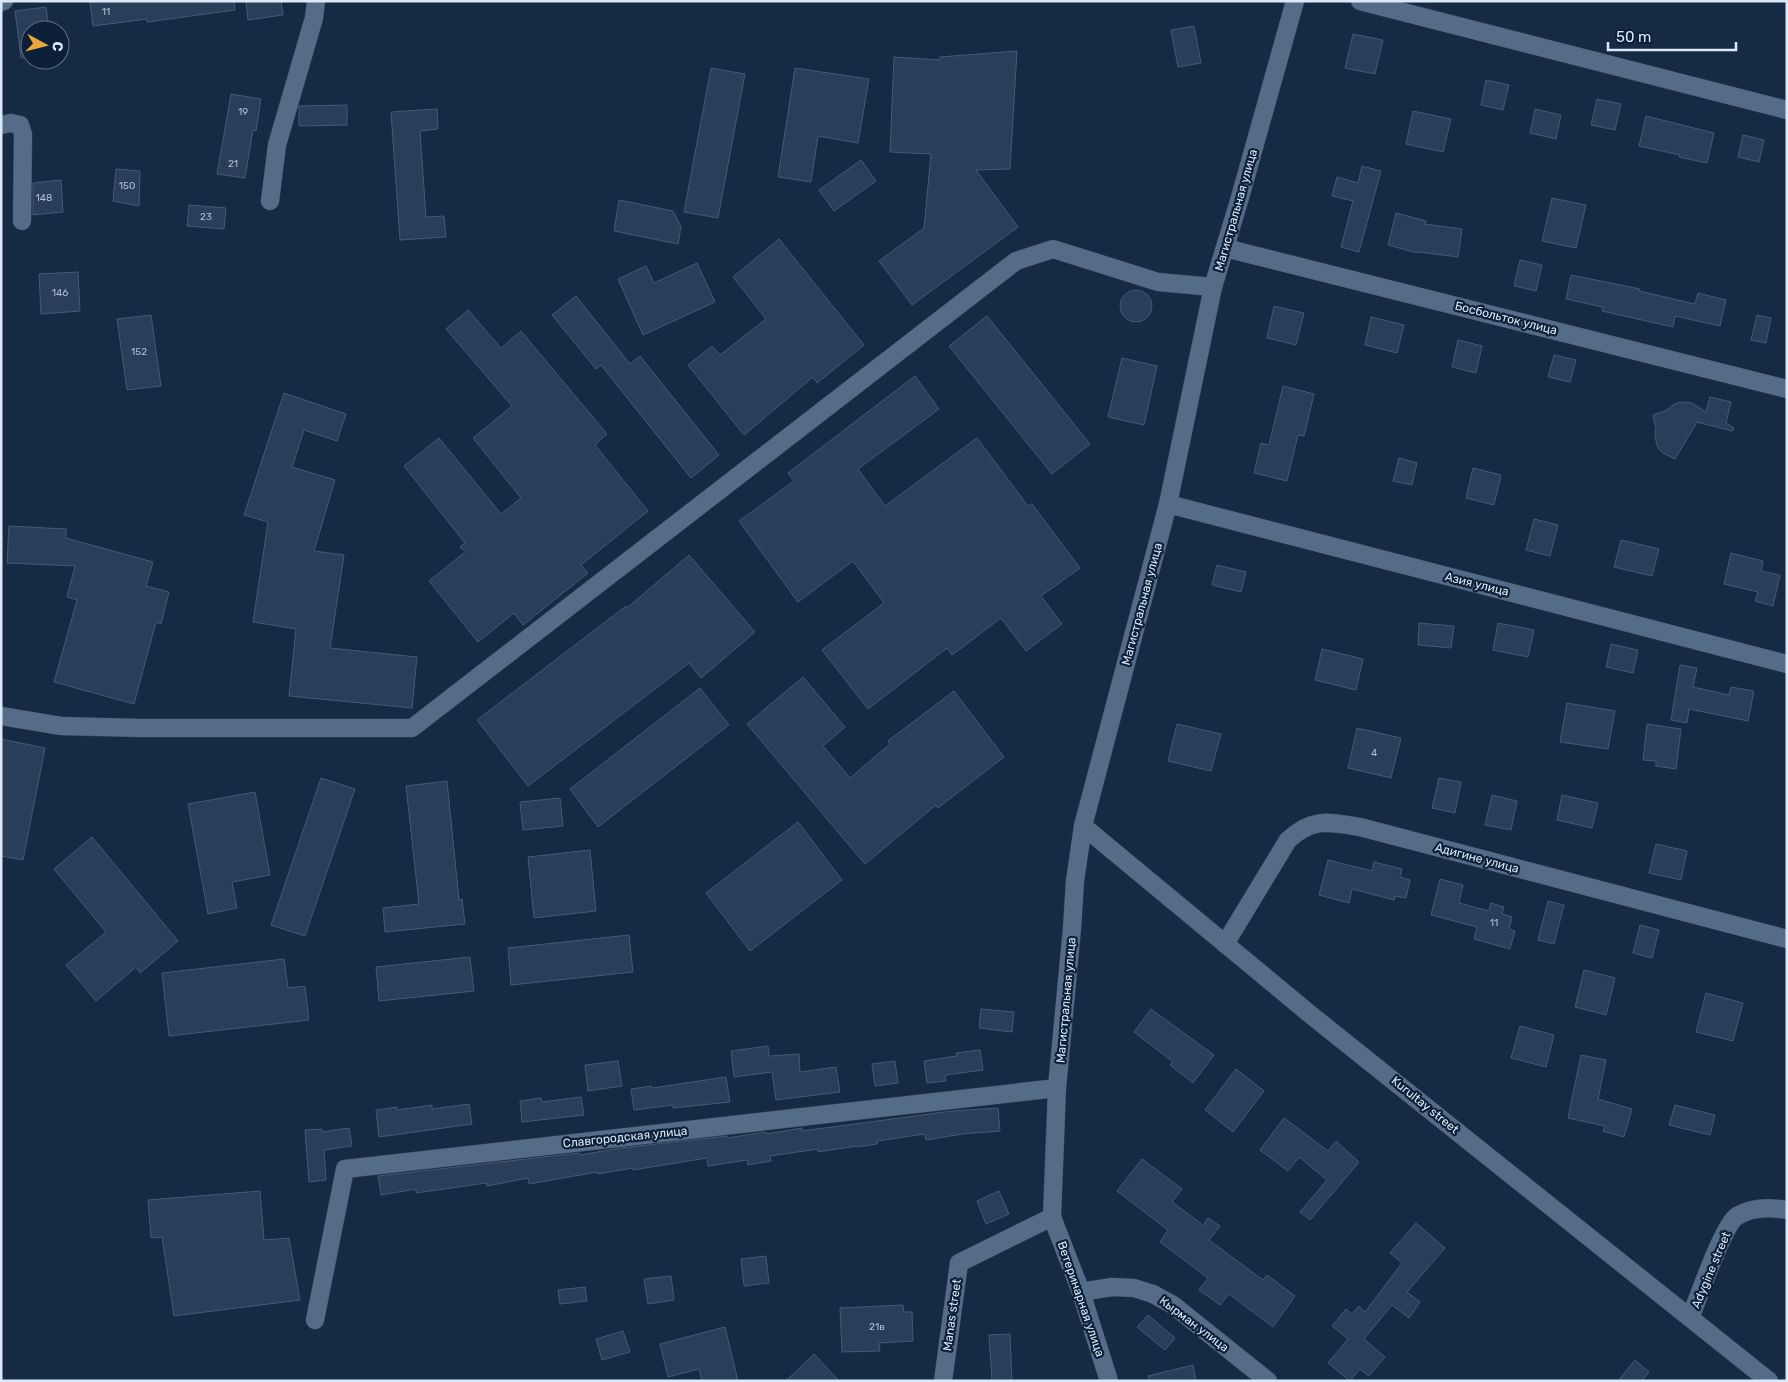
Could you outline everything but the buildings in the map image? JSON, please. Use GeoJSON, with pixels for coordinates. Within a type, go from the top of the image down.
{"type":"FeatureCollection","features":[{"type":"Feature","properties":{"kind":"street"},"geometry":{"type":"LineString","coordinates":[[270,201],[277,145],[314,18],[316,1]]}},
{"type":"Feature","properties":{"kind":"street","name":"Магистральная улица"},"geometry":{"type":"LineString","coordinates":[[1052,1217],[1057,1088],[1075,881],[1083,826],[1168,504],[1213,287],[1295,1]]}},
{"type":"Feature","properties":{"kind":"street"},"geometry":{"type":"LineString","coordinates":[[1360,1],[1787,110]]}},
{"type":"Feature","properties":{"kind":"street"},"geometry":{"type":"LineString","coordinates":[[1,124],[11,123],[20,125],[23,134],[22,221]]}},
{"type":"Feature","properties":{"kind":"street","name":"Босбольток улица"},"geometry":{"type":"LineString","coordinates":[[1225,248],[1787,389]]}},
{"type":"Feature","properties":{"kind":"street"},"geometry":{"type":"LineString","coordinates":[[1,716],[61,726],[140,728],[412,728],[1016,261],[1053,249],[1158,282],[1213,287]]}},
{"type":"Feature","properties":{"kind":"street","name":"Азия улица"},"geometry":{"type":"LineString","coordinates":[[1168,504],[1787,664]]}},
{"type":"Feature","properties":{"kind":"street","name":"Адигине улица"},"geometry":{"type":"LineString","coordinates":[[1225,944],[1288,840],[1300,829],[1313,823],[1334,822],[1360,827],[1787,939]]}},
{"type":"Feature","properties":{"kind":"street","name":"Kurultay street"},"geometry":{"type":"LineString","coordinates":[[1083,826],[1225,944],[1769,1381]]}},
{"type":"Feature","properties":{"kind":"street","name":"Славгородская улица"},"geometry":{"type":"LineString","coordinates":[[315,1320],[345,1169],[1057,1088]]}},
{"type":"Feature","properties":{"kind":"street","name":"Adygine street"},"geometry":{"type":"LineString","coordinates":[[1690,1318],[1724,1233],[1736,1217],[1754,1209],[1774,1208],[1787,1210]]}},
{"type":"Feature","properties":{"kind":"street","name":"Ветеринарная улица"},"geometry":{"type":"LineString","coordinates":[[1052,1217],[1081,1292],[1109,1381]]}},
{"type":"Feature","properties":{"kind":"street","name":"Manas street"},"geometry":{"type":"LineString","coordinates":[[943,1381],[959,1263],[1052,1217]]}},
{"type":"Feature","properties":{"kind":"street","name":"Кырман улица"},"geometry":{"type":"LineString","coordinates":[[1081,1292],[1112,1287],[1134,1288],[1153,1294],[1173,1305],[1268,1381]]}}]}
